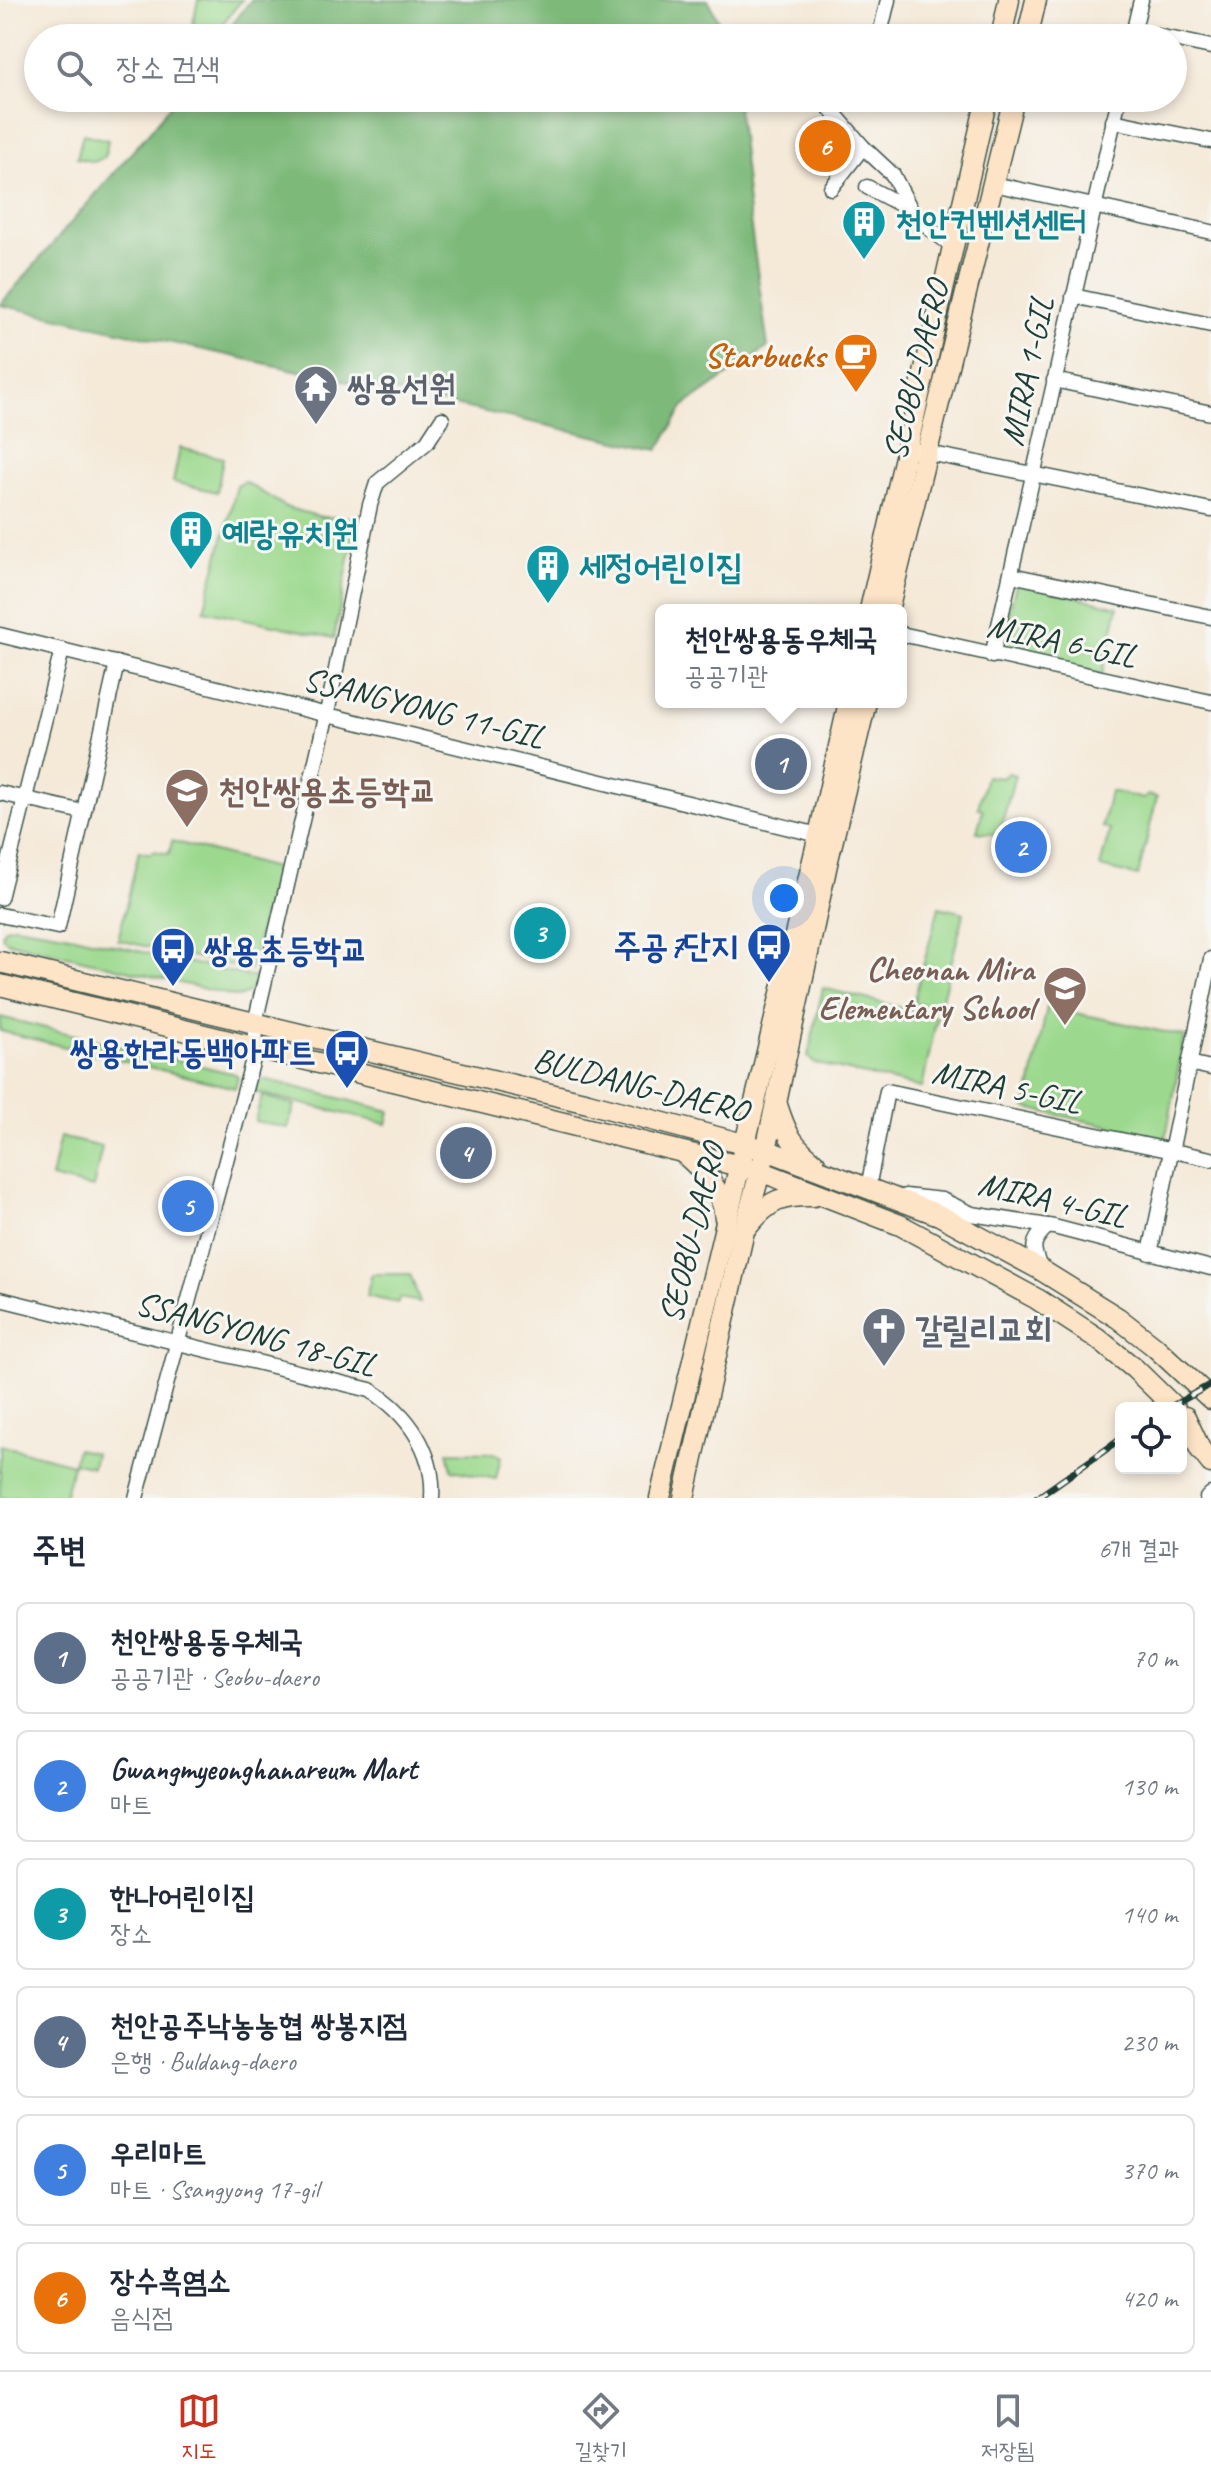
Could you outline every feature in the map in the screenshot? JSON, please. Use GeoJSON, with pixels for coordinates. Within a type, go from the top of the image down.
{"type":"FeatureCollection","features":[{"type":"Feature","properties":{"kind":"main road"},"geometry":{"type":"LineString","coordinates":[[1004,24],[1009,0]]}},
{"type":"Feature","properties":{"kind":"main road"},"geometry":{"type":"LineString","coordinates":[[1030,24],[1036,0]]}},
{"type":"Feature","properties":{"kind":"main road","name":"SEOBU-DAERO"},"geometry":{"type":"LineString","coordinates":[[871,604],[984,112]]}},
{"type":"Feature","properties":{"kind":"main road","name":"SEOBU-DAERO"},"geometry":{"type":"LineString","coordinates":[[889,604],[1011,112]]}},
{"type":"Feature","properties":{"kind":"main road","name":"SEOBU-DAERO"},"geometry":{"type":"LineString","coordinates":[[660,1498],[735,1229],[766,1150],[848,708]]}},
{"type":"Feature","properties":{"kind":"main road","name":"SEOBU-DAERO"},"geometry":{"type":"LineString","coordinates":[[684,1498],[735,1229],[740,1165],[745,1143],[826,837],[864,708]]}},
{"type":"Feature","properties":{"kind":"main road","name":"BULDANG-DAERO"},"geometry":{"type":"LineString","coordinates":[[0,962],[766,1150],[939,1215],[1041,1270],[1118,1318],[1154,1346],[1211,1399]]}},
{"type":"Feature","properties":{"kind":"main road","name":"BULDANG-DAERO"},"geometry":{"type":"LineString","coordinates":[[0,985],[760,1171],[900,1225],[1037,1299],[1097,1338],[1169,1402]]}},
{"type":"Feature","properties":{"kind":"main road"},"geometry":{"type":"LineString","coordinates":[[776,1102],[785,1131],[793,1144],[814,1162],[843,1179]]}},
{"type":"Feature","properties":{"kind":"main road"},"geometry":{"type":"LineString","coordinates":[[682,1127],[721,1126],[734,1122],[755,1104]]}},
{"type":"Feature","properties":{"kind":"main road"},"geometry":{"type":"LineString","coordinates":[[680,1150],[703,1170],[720,1196],[725,1213],[735,1229],[782,1198],[829,1196]]}},
{"type":"Feature","properties":{"kind":"main road","name":"BULDANG-DAERO"},"geometry":{"type":"LineString","coordinates":[[1187,1420],[1211,1444]]}},
{"type":"Feature","properties":{"kind":"main road"},"geometry":{"type":"LineString","coordinates":[[1187,1426],[1211,1463]]}},
{"type":"Feature","properties":{"kind":"street"},"geometry":{"type":"LineString","coordinates":[[882,24],[888,0]]}},
{"type":"Feature","properties":{"kind":"street"},"geometry":{"type":"LineString","coordinates":[[1135,24],[1141,0]]}},
{"type":"Feature","properties":{"kind":"street"},"geometry":{"type":"LineString","coordinates":[[1187,42],[1211,47]]}},
{"type":"Feature","properties":{"kind":"street"},"geometry":{"type":"LineString","coordinates":[[833,112],[863,147],[893,175],[911,210]]}},
{"type":"Feature","properties":{"kind":"street","name":"MIRA 1-GIL"},"geometry":{"type":"LineString","coordinates":[[992,656],[1115,112]]}},
{"type":"Feature","properties":{"kind":"street"},"geometry":{"type":"LineString","coordinates":[[1113,121],[1211,141]]}},
{"type":"Feature","properties":{"kind":"street"},"geometry":{"type":"LineString","coordinates":[[831,188],[863,147]]}},
{"type":"Feature","properties":{"kind":"street"},"geometry":{"type":"LineString","coordinates":[[994,184],[1211,232]]}},
{"type":"Feature","properties":{"kind":"street"},"geometry":{"type":"LineString","coordinates":[[867,187],[911,210],[953,246]]}},
{"type":"Feature","properties":{"kind":"street"},"geometry":{"type":"LineString","coordinates":[[1073,296],[1211,325]]}},
{"type":"Feature","properties":{"kind":"street"},"geometry":{"type":"LineString","coordinates":[[1054,380],[1211,413]]}},
{"type":"Feature","properties":{"kind":"street"},"geometry":{"type":"LineString","coordinates":[[136,1498],[256,1048],[255,1023],[327,713],[370,505],[377,483],[427,442],[442,419]]}},
{"type":"Feature","properties":{"kind":"street"},"geometry":{"type":"LineString","coordinates":[[906,448],[1211,510]]}},
{"type":"Feature","properties":{"kind":"street"},"geometry":{"type":"LineString","coordinates":[[1011,575],[1211,617]]}},
{"type":"Feature","properties":{"kind":"street","name":"SSANGYONG 11-GIL"},"geometry":{"type":"LineString","coordinates":[[0,635],[826,837]]}},
{"type":"Feature","properties":{"kind":"street","name":"MIRA 6-GIL"},"geometry":{"type":"LineString","coordinates":[[907,635],[1211,702]]}},
{"type":"Feature","properties":{"kind":"street"},"geometry":{"type":"LineString","coordinates":[[0,898],[5,856],[24,799],[62,650]]}},
{"type":"Feature","properties":{"kind":"street"},"geometry":{"type":"LineString","coordinates":[[0,915],[58,927],[117,663]]}},
{"type":"Feature","properties":{"kind":"street"},"geometry":{"type":"LineString","coordinates":[[0,793],[83,812]]}},
{"type":"Feature","properties":{"kind":"street"},"geometry":{"type":"LineString","coordinates":[[1150,1253],[1210,968]]}},
{"type":"Feature","properties":{"kind":"street"},"geometry":{"type":"LineString","coordinates":[[1189,1063],[1211,1068]]}},
{"type":"Feature","properties":{"kind":"street","name":"MIRA 5-GIL"},"geometry":{"type":"LineString","coordinates":[[875,1190],[887,1091],[1211,1159]]}},
{"type":"Feature","properties":{"kind":"street","name":"MIRA 4-GIL"},"geometry":{"type":"LineString","coordinates":[[875,1190],[942,1200],[972,1214],[1048,1226],[1211,1268]]}},
{"type":"Feature","properties":{"kind":"street"},"geometry":{"type":"LineString","coordinates":[[1041,1270],[1033,1248],[1038,1236],[1048,1226]]}},
{"type":"Feature","properties":{"kind":"street","name":"SSANGYONG 18-GIL"},"geometry":{"type":"LineString","coordinates":[[0,1299],[370,1390],[401,1412],[419,1438],[429,1470],[432,1498]]}},
{"type":"Feature","properties":{"kind":"green space"},"geometry":{"type":"Polygon","coordinates":[[[198,0],[242,0],[222,24],[193,23],[198,0]]]}},
{"type":"Feature","properties":{"kind":"green space"},"geometry":{"type":"Polygon","coordinates":[[[251,0],[708,0],[720,24],[233,24],[251,0]]]}},
{"type":"Feature","properties":{"kind":"green space"},"geometry":{"type":"Polygon","coordinates":[[[165,112],[738,112],[768,347],[684,406],[658,450],[0,305],[165,112]]]}},
{"type":"Feature","properties":{"kind":"green space"},"geometry":{"type":"Polygon","coordinates":[[[83,134],[108,140],[105,157],[94,162],[77,158],[83,134]]]}},
{"type":"Feature","properties":{"kind":"green space"},"geometry":{"type":"Polygon","coordinates":[[[180,448],[223,458],[217,492],[173,482],[180,448]]]}},
{"type":"Feature","properties":{"kind":"green space"},"geometry":{"type":"Polygon","coordinates":[[[245,482],[288,508],[322,517],[357,517],[334,638],[204,610],[237,486],[245,482]]]}},
{"type":"Feature","properties":{"kind":"green space"},"geometry":{"type":"Polygon","coordinates":[[[1021,583],[1118,607],[1102,675],[1003,652],[1000,648],[1016,585],[1021,583]]]}},
{"type":"Feature","properties":{"kind":"green space"},"geometry":{"type":"Polygon","coordinates":[[[1008,773],[1015,775],[999,835],[977,832],[983,809],[978,808],[986,776],[1002,778],[1008,773]]]}},
{"type":"Feature","properties":{"kind":"green space"},"geometry":{"type":"Polygon","coordinates":[[[1110,791],[1144,799],[1148,795],[1157,797],[1138,876],[1100,867],[1110,830],[1102,827],[1110,791]]]}},
{"type":"Feature","properties":{"kind":"green space"},"geometry":{"type":"Polygon","coordinates":[[[172,841],[275,868],[250,970],[118,940],[139,851],[169,854],[172,841]]]}},
{"type":"Feature","properties":{"kind":"green space"},"geometry":{"type":"Polygon","coordinates":[[[939,907],[964,913],[939,1010],[913,1003],[939,907]]]}},
{"type":"Feature","properties":{"kind":"green space"},"geometry":{"type":"Polygon","coordinates":[[[15,926],[65,934],[256,978],[251,992],[238,997],[9,942],[2,934],[5,928],[15,926]]]}},
{"type":"Feature","properties":{"kind":"green space"},"geometry":{"type":"Polygon","coordinates":[[[823,988],[937,1017],[922,1088],[814,1063],[808,1057],[823,988]]]}},
{"type":"Feature","properties":{"kind":"green space"},"geometry":{"type":"Polygon","coordinates":[[[1047,1007],[1184,1036],[1166,1138],[1026,1108],[1047,1007]]]}},
{"type":"Feature","properties":{"kind":"green space"},"geometry":{"type":"Polygon","coordinates":[[[0,1017],[235,1074],[238,1078],[235,1088],[0,1031],[0,1017]]]}},
{"type":"Feature","properties":{"kind":"green space"},"geometry":{"type":"Polygon","coordinates":[[[264,1079],[390,1111],[387,1124],[254,1092],[257,1084],[264,1079]]]}},
{"type":"Feature","properties":{"kind":"green space"},"geometry":{"type":"Polygon","coordinates":[[[262,1096],[295,1105],[288,1128],[255,1121],[262,1096]]]}},
{"type":"Feature","properties":{"kind":"green space"},"geometry":{"type":"Polygon","coordinates":[[[60,1137],[102,1147],[93,1188],[51,1178],[60,1137]]]}},
{"type":"Feature","properties":{"kind":"green space"},"geometry":{"type":"Polygon","coordinates":[[[372,1274],[410,1274],[420,1302],[399,1298],[398,1303],[366,1296],[372,1274]]]}},
{"type":"Feature","properties":{"kind":"green space"},"geometry":{"type":"Polygon","coordinates":[[[0,1445],[73,1464],[64,1498],[0,1498],[0,1445]]]}},
{"type":"Feature","properties":{"kind":"green space"},"geometry":{"type":"Polygon","coordinates":[[[77,1449],[95,1453],[92,1467],[73,1462],[77,1449]]]}},
{"type":"Feature","properties":{"kind":"green space"},"geometry":{"type":"Polygon","coordinates":[[[448,1452],[494,1453],[501,1456],[496,1479],[452,1470],[448,1452]]]}},
{"type":"Feature","properties":{"kind":"railway"},"geometry":{"type":"LineString","coordinates":[[1180,1402],[1211,1384]]}},
{"type":"Feature","properties":{"kind":"railway"},"geometry":{"type":"LineString","coordinates":[[1037,1498],[1115,1443]]}},
{"type":"Feature","properties":{"kind":"place","name":"장수흑염소"},"geometry":{"type":"Point","coordinates":[825,146]}},
{"type":"Feature","properties":{"kind":"place","name":"천안컨벤션센터"},"geometry":{"type":"Point","coordinates":[864,261]}},
{"type":"Feature","properties":{"kind":"place","name":"Starbucks"},"geometry":{"type":"Point","coordinates":[856,394]}},
{"type":"Feature","properties":{"kind":"place","name":"쌍용선원"},"geometry":{"type":"Point","coordinates":[316,426]}},
{"type":"Feature","properties":{"kind":"place","name":"예랑유치원"},"geometry":{"type":"Point","coordinates":[191,571]}},
{"type":"Feature","properties":{"kind":"place","name":"세정어린이집"},"geometry":{"type":"Point","coordinates":[548,605]}},
{"type":"Feature","properties":{"kind":"place","name":"천안쌍용동우체국"},"geometry":{"type":"Point","coordinates":[781,764]}},
{"type":"Feature","properties":{"kind":"place","name":"천안쌍용초등학교"},"geometry":{"type":"Point","coordinates":[187,829]}},
{"type":"Feature","properties":{"kind":"place","name":"Gwangmyeonghanareum Mart"},"geometry":{"type":"Point","coordinates":[1021,847]}},
{"type":"Feature","properties":{"kind":"place","name":"한나어린이집"},"geometry":{"type":"Point","coordinates":[540,933]}},
{"type":"Feature","properties":{"kind":"place","name":"주공7단지"},"geometry":{"type":"Point","coordinates":[769,984]}},
{"type":"Feature","properties":{"kind":"place","name":"쌍용초등학교"},"geometry":{"type":"Point","coordinates":[173,988]}},
{"type":"Feature","properties":{"kind":"place","name":"Cheonan Mira Elementary School"},"geometry":{"type":"Point","coordinates":[1065,1027]}},
{"type":"Feature","properties":{"kind":"place","name":"쌍용한라동백아파트"},"geometry":{"type":"Point","coordinates":[347,1090]}},
{"type":"Feature","properties":{"kind":"place","name":"천안공주낙농농협 쌍봉지점"},"geometry":{"type":"Point","coordinates":[466,1153]}},
{"type":"Feature","properties":{"kind":"place","name":"우리마트"},"geometry":{"type":"Point","coordinates":[188,1206]}},
{"type":"Feature","properties":{"kind":"place","name":"갈릴리교회"},"geometry":{"type":"Point","coordinates":[884,1368]}}]}
